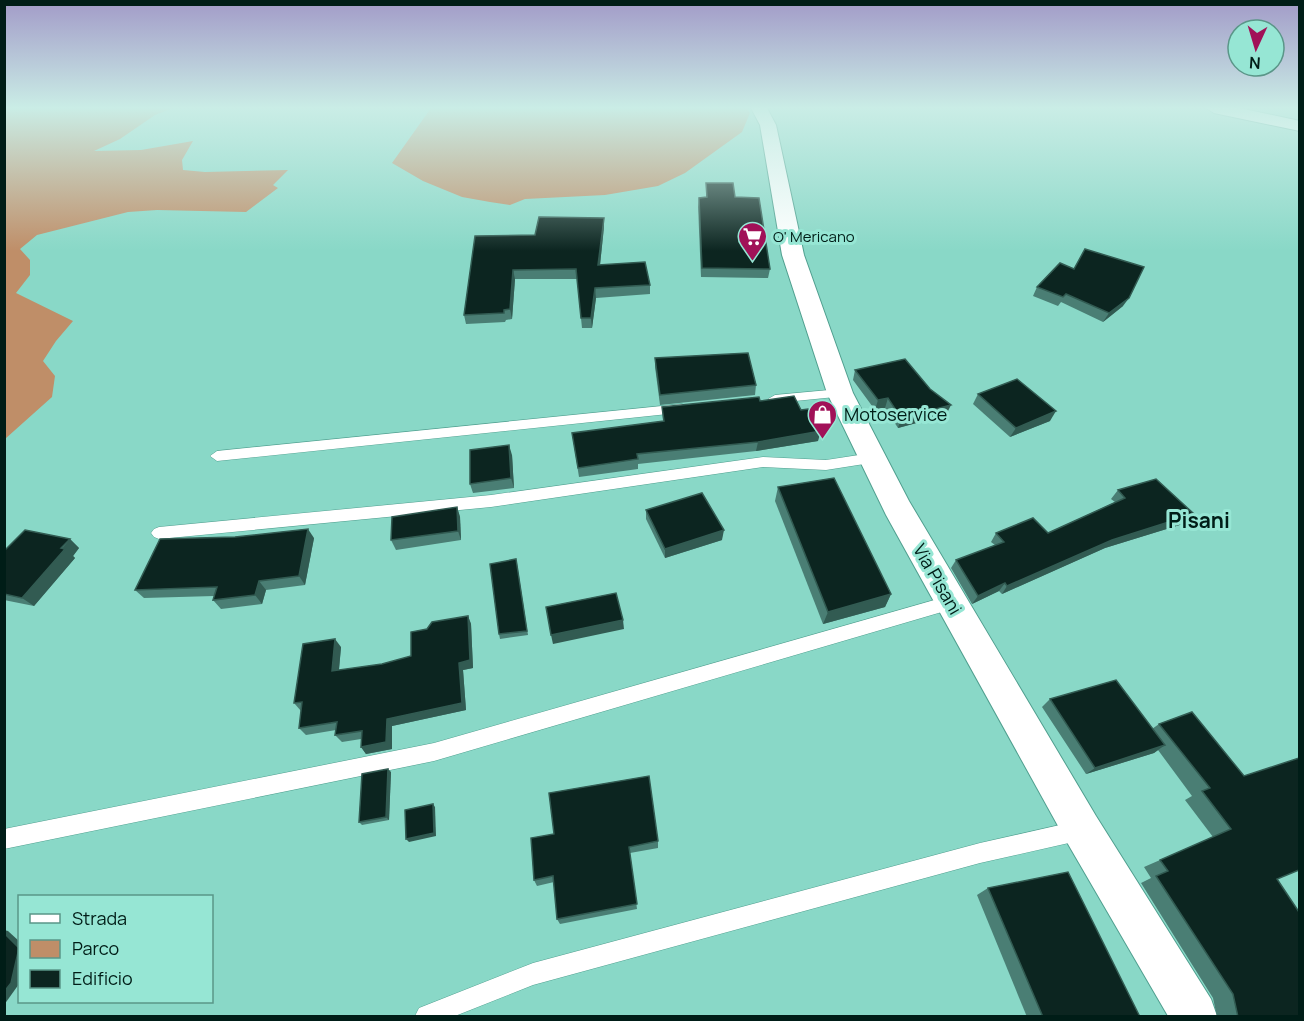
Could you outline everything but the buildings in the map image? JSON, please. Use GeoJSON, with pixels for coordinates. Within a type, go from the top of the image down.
{"type":"FeatureCollection","features":[{"type":"Feature","properties":{"kind":"street","name":"Via Pisani"},"geometry":{"type":"LineString","coordinates":[[774,156],[793,255],[840,393],[872,458],[952,602],[1082,830],[1194,1017]]}},
{"type":"Feature","properties":{"kind":"lane"},"geometry":{"type":"LineString","coordinates":[[757,401],[840,393]]}},
{"type":"Feature","properties":{"kind":"lane"},"geometry":{"type":"LineString","coordinates":[[217,456],[699,407]]}},
{"type":"Feature","properties":{"kind":"lane"},"geometry":{"type":"LineString","coordinates":[[159,533],[491,501],[763,462],[826,465],[872,458]]}},
{"type":"Feature","properties":{"kind":"lane"},"geometry":{"type":"LineString","coordinates":[[4,839],[434,752],[952,602]]}},
{"type":"Feature","properties":{"kind":"lane"},"geometry":{"type":"LineString","coordinates":[[427,1017],[533,974],[980,853],[1082,830]]}},
{"type":"Feature","properties":{"kind":"green space"},"geometry":{"type":"Polygon","coordinates":[[[5,156],[185,156],[182,160],[183,170],[205,172],[288,170],[273,185],[278,188],[246,212],[157,210],[128,212],[37,235],[20,249],[30,260],[30,275],[16,293],[73,321],[43,361],[55,376],[52,397],[5,439],[5,156]]]}},
{"type":"Feature","properties":{"kind":"green space"},"geometry":{"type":"Polygon","coordinates":[[[397,156],[709,156],[685,173],[658,186],[605,195],[525,199],[510,205],[462,197],[423,181],[392,163],[397,156]]]}},
{"type":"Feature","properties":{"kind":"place","name":"O' Mericano"},"geometry":{"type":"Point","coordinates":[752,262]}},
{"type":"Feature","properties":{"kind":"place","name":"Motoservice"},"geometry":{"type":"Point","coordinates":[823,440]}},
{"type":"Feature","properties":{"kind":"district","name":"Pisani"},"geometry":{"type":"Point","coordinates":[1199,520]}}]}
